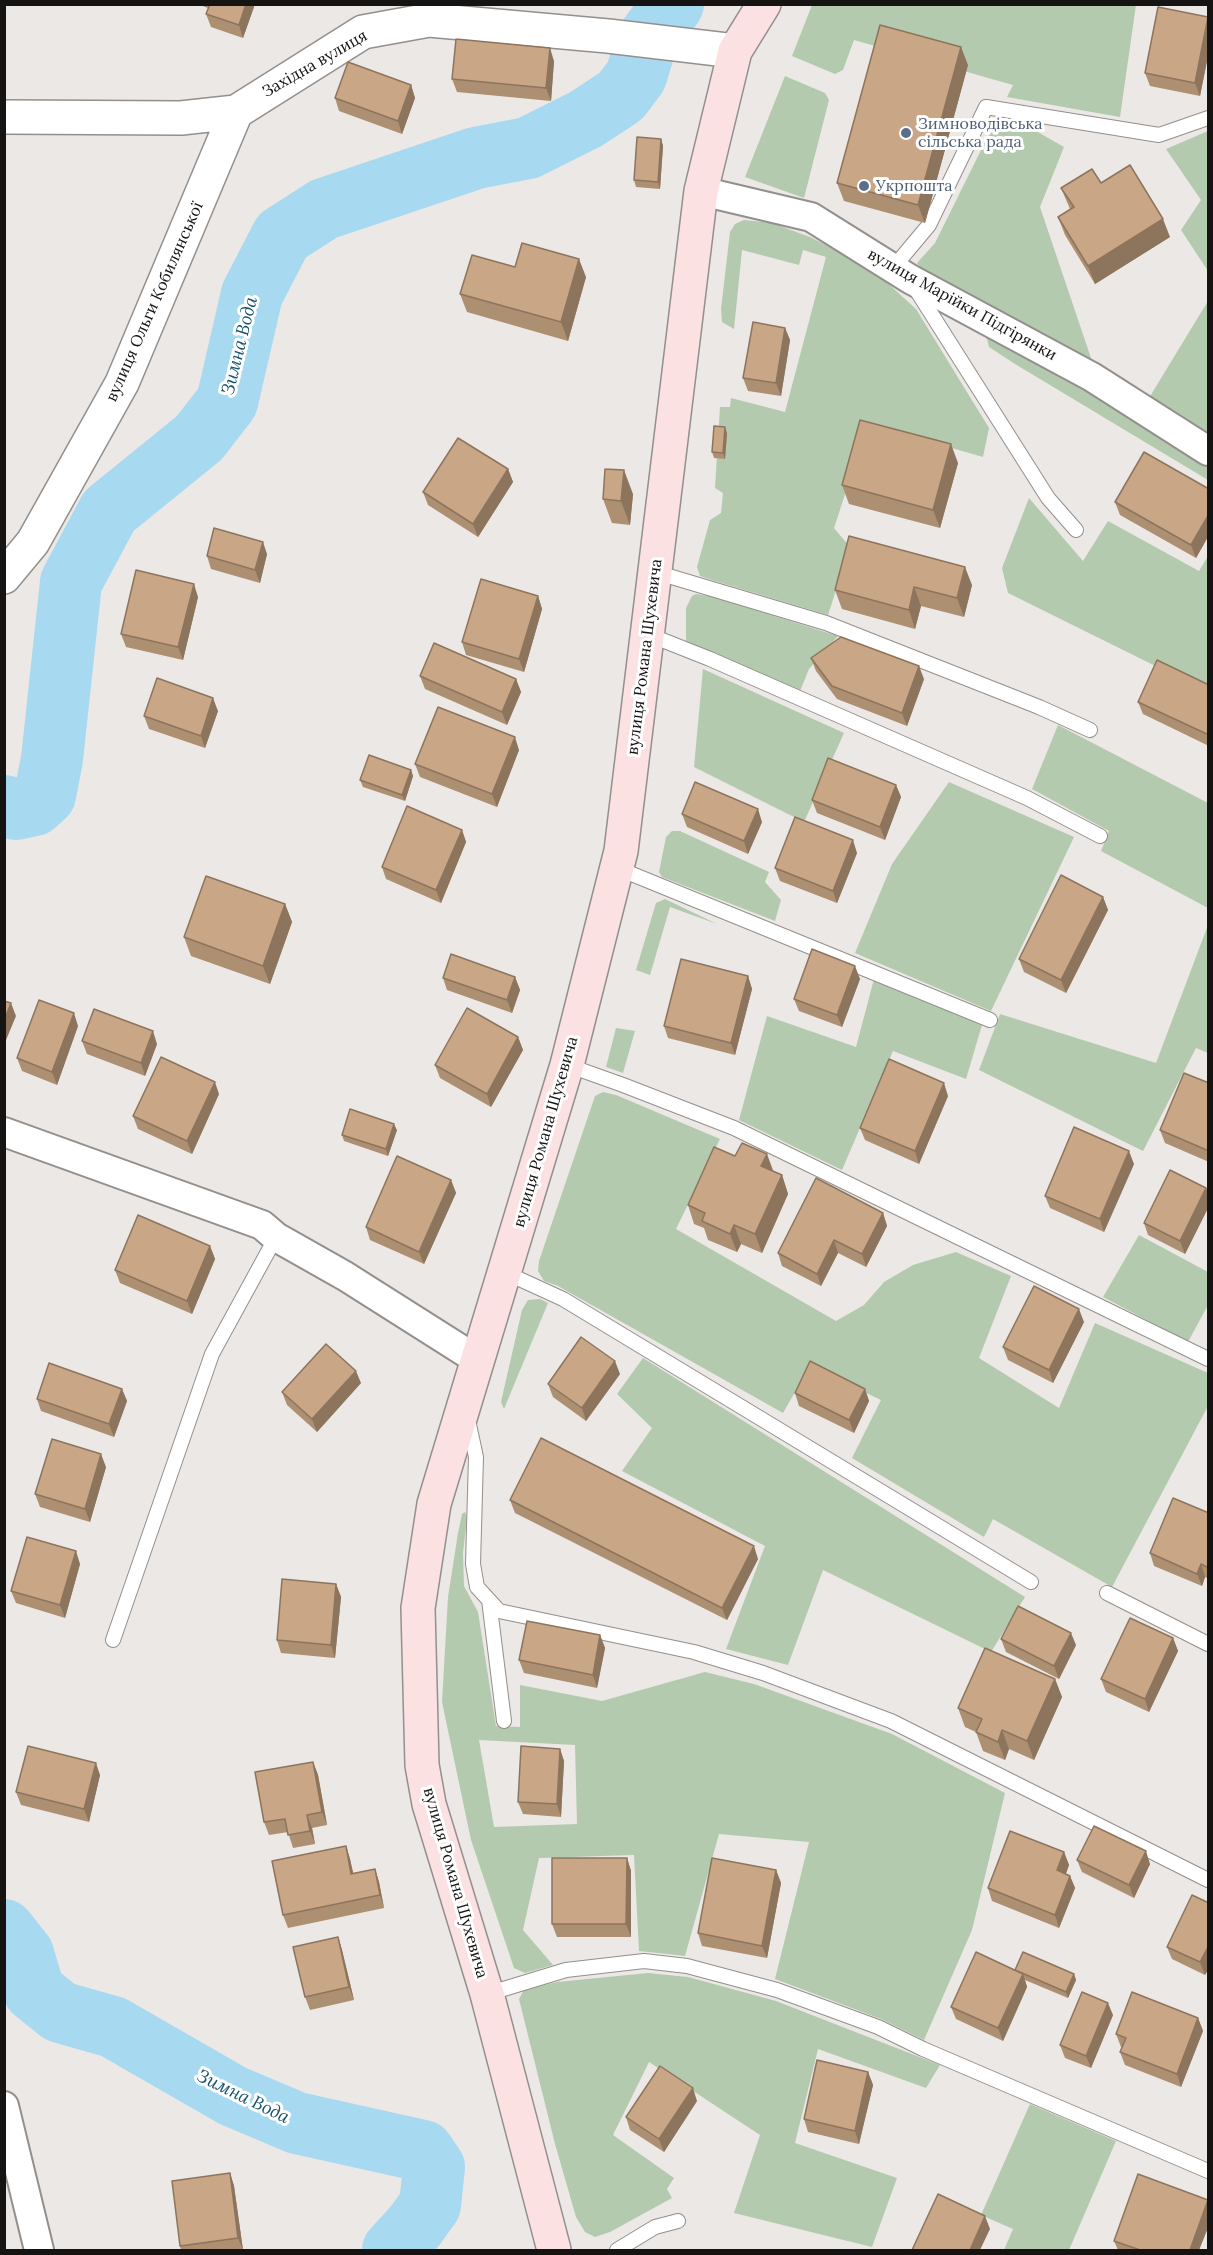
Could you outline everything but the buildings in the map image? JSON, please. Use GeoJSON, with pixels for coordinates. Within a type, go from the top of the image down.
{"type":"FeatureCollection","features":[{"type":"Feature","properties":{"kind":"main road","name":"вулиця Романа Шухевича"},"geometry":{"type":"LineString","coordinates":[[554,2250],[487,1994],[429,1804],[422,1765],[417,1608],[434,1504],[476,1359],[567,1065],[621,851],[701,191],[735,51],[764,4]]}},
{"type":"Feature","properties":{"kind":"street","name":"Західна вулиця"},"geometry":{"type":"LineString","coordinates":[[4,117],[181,118],[236,112],[368,18],[429,20],[608,36],[735,51]]}},
{"type":"Feature","properties":{"kind":"street","name":"вулиця Ольги Кобилянської"},"geometry":{"type":"LineString","coordinates":[[4,577],[33,542],[122,383],[236,112]]}},
{"type":"Feature","properties":{"kind":"street","name":"вулиця Марійки Підгірянки"},"geometry":{"type":"LineString","coordinates":[[701,191],[811,217],[901,273],[1092,377],[1209,451]]}},
{"type":"Feature","properties":{"kind":"street"},"geometry":{"type":"LineString","coordinates":[[4,1132],[262,1225],[276,1237],[345,1276],[476,1359]]}},
{"type":"Feature","properties":{"kind":"street"},"geometry":{"type":"LineString","coordinates":[[4,2106],[39,2250]]}},
{"type":"Feature","properties":{"kind":"lane"},"geometry":{"type":"LineString","coordinates":[[1076,530],[1048,498],[901,273],[929,225],[986,107],[1159,135],[1209,118]]}},
{"type":"Feature","properties":{"kind":"lane"},"geometry":{"type":"LineString","coordinates":[[655,572],[826,623],[1039,707],[1090,730]]}},
{"type":"Feature","properties":{"kind":"lane"},"geometry":{"type":"LineString","coordinates":[[647,634],[710,659],[1027,798],[1100,836]]}},
{"type":"Feature","properties":{"kind":"lane"},"geometry":{"type":"LineString","coordinates":[[617,868],[990,1020]]}},
{"type":"Feature","properties":{"kind":"lane"},"geometry":{"type":"LineString","coordinates":[[567,1065],[734,1128],[1209,1359]]}},
{"type":"Feature","properties":{"kind":"lane"},"geometry":{"type":"LineString","coordinates":[[112,1640],[213,1354],[276,1237]]}},
{"type":"Feature","properties":{"kind":"lane"},"geometry":{"type":"LineString","coordinates":[[504,1272],[563,1299],[1031,1582]]}},
{"type":"Feature","properties":{"kind":"lane"},"geometry":{"type":"LineString","coordinates":[[464,1404],[476,1456],[473,1564],[477,1587],[499,1611],[694,1652],[753,1670],[891,1721],[1209,1880]]}},
{"type":"Feature","properties":{"kind":"lane"},"geometry":{"type":"LineString","coordinates":[[1107,1593],[1209,1644]]}},
{"type":"Feature","properties":{"kind":"lane"},"geometry":{"type":"LineString","coordinates":[[489,1600],[504,1720]]}},
{"type":"Feature","properties":{"kind":"lane"},"geometry":{"type":"LineString","coordinates":[[487,1994],[566,1970],[644,1962],[687,1966],[777,1990],[878,2028],[1209,2171]]}},
{"type":"Feature","properties":{"kind":"lane"},"geometry":{"type":"LineString","coordinates":[[617,2250],[655,2227],[678,2221]]}},
{"type":"Feature","properties":{"kind":"green space"},"geometry":{"type":"Polygon","coordinates":[[[812,5],[1136,5],[1120,117],[1007,97],[1013,85],[854,40],[843,70],[835,74],[792,56],[812,5]]]}},
{"type":"Feature","properties":{"kind":"green space"},"geometry":{"type":"Polygon","coordinates":[[[785,76],[825,93],[829,100],[804,198],[745,177],[785,76]]]}},
{"type":"Feature","properties":{"kind":"green space"},"geometry":{"type":"Polygon","coordinates":[[[1013,118],[1064,147],[1040,207],[1093,364],[928,278],[917,263],[935,243],[987,138],[1001,121],[1013,118]]]}},
{"type":"Feature","properties":{"kind":"green space"},"geometry":{"type":"Polygon","coordinates":[[[1208,131],[1208,271],[1181,230],[1201,200],[1166,149],[1208,131]]]}},
{"type":"Feature","properties":{"kind":"green space"},"geometry":{"type":"Polygon","coordinates":[[[744,220],[772,223],[810,237],[871,268],[916,309],[989,428],[983,457],[868,424],[834,528],[850,547],[828,615],[700,576],[697,567],[710,520],[721,513],[723,493],[715,488],[720,407],[730,407],[731,398],[785,412],[826,257],[803,250],[799,265],[742,250],[734,329],[722,322],[721,309],[730,232],[735,224],[744,220]]]}},
{"type":"Feature","properties":{"kind":"green space"},"geometry":{"type":"Polygon","coordinates":[[[1208,301],[1208,434],[1149,398],[1208,301]]]}},
{"type":"Feature","properties":{"kind":"green space"},"geometry":{"type":"Polygon","coordinates":[[[986,335],[1087,391],[1208,466],[1208,480],[1015,364],[989,347],[986,335]]]}},
{"type":"Feature","properties":{"kind":"green space"},"geometry":{"type":"Polygon","coordinates":[[[1029,498],[1083,561],[1108,521],[1199,571],[1208,556],[1208,692],[1008,593],[1002,568],[1029,498]]]}},
{"type":"Feature","properties":{"kind":"green space"},"geometry":{"type":"Polygon","coordinates":[[[696,594],[714,597],[838,636],[809,669],[800,691],[686,641],[686,608],[692,596],[696,594]]]}},
{"type":"Feature","properties":{"kind":"green space"},"geometry":{"type":"Polygon","coordinates":[[[703,669],[844,733],[804,822],[694,767],[703,669]]]}},
{"type":"Feature","properties":{"kind":"green space"},"geometry":{"type":"Polygon","coordinates":[[[1058,725],[1208,803],[1208,908],[1101,851],[1109,831],[1032,789],[1058,725]]]}},
{"type":"Feature","properties":{"kind":"green space"},"geometry":{"type":"Polygon","coordinates":[[[949,782],[1074,837],[991,1011],[855,953],[892,864],[949,782]]]}},
{"type":"Feature","properties":{"kind":"green space"},"geometry":{"type":"Polygon","coordinates":[[[672,831],[680,831],[769,872],[765,882],[781,900],[775,921],[662,877],[659,872],[666,837],[672,831]]]}},
{"type":"Feature","properties":{"kind":"green space"},"geometry":{"type":"Polygon","coordinates":[[[665,899],[717,924],[670,907],[650,975],[636,970],[656,903],[665,899]]]}},
{"type":"Feature","properties":{"kind":"green space"},"geometry":{"type":"Polygon","coordinates":[[[1208,925],[1208,1053],[1196,1048],[1143,1151],[979,1070],[1000,1014],[1156,1063],[1208,925]]]}},
{"type":"Feature","properties":{"kind":"green space"},"geometry":{"type":"Polygon","coordinates":[[[874,979],[982,1025],[966,1079],[893,1051],[842,1170],[739,1120],[767,1016],[856,1047],[874,979]]]}},
{"type":"Feature","properties":{"kind":"green space"},"geometry":{"type":"Polygon","coordinates":[[[616,1028],[635,1031],[623,1073],[606,1067],[616,1028]]]}},
{"type":"Feature","properties":{"kind":"green space"},"geometry":{"type":"Polygon","coordinates":[[[603,1092],[616,1095],[720,1139],[676,1229],[836,1321],[864,1305],[884,1282],[913,1265],[956,1252],[1011,1276],[979,1358],[1059,1408],[1095,1323],[1208,1373],[1208,1406],[1112,1587],[993,1519],[984,1537],[852,1458],[881,1400],[810,1366],[783,1413],[558,1286],[544,1281],[538,1271],[539,1261],[595,1096],[603,1092]]]}},
{"type":"Feature","properties":{"kind":"green space"},"geometry":{"type":"Polygon","coordinates":[[[1139,1235],[1208,1272],[1208,1305],[1188,1342],[1103,1297],[1139,1235]]]}},
{"type":"Feature","properties":{"kind":"green space"},"geometry":{"type":"Polygon","coordinates":[[[540,1299],[548,1303],[504,1409],[501,1402],[522,1310],[528,1300],[540,1299]]]}},
{"type":"Feature","properties":{"kind":"green space"},"geometry":{"type":"Polygon","coordinates":[[[643,1358],[1025,1597],[991,1652],[823,1570],[788,1665],[726,1649],[765,1546],[622,1471],[652,1428],[617,1394],[643,1358]]]}},
{"type":"Feature","properties":{"kind":"green space"},"geometry":{"type":"Polygon","coordinates":[[[465,1512],[467,1518],[463,1553],[464,1586],[478,1612],[496,1726],[520,1727],[520,1685],[602,1701],[705,1672],[754,1684],[892,1734],[1005,1793],[972,1930],[924,2040],[881,2019],[775,1979],[809,1842],[719,1834],[685,1956],[639,1951],[634,1855],[539,1858],[523,1930],[553,1965],[525,1973],[514,1968],[471,1840],[442,1702],[448,1597],[462,1514],[465,1512]],[[479,1740],[494,1827],[577,1824],[575,1745],[479,1740]]]}},
{"type":"Feature","properties":{"kind":"green space"},"geometry":{"type":"Polygon","coordinates":[[[648,1973],[688,1977],[776,2001],[940,2065],[926,2088],[818,2049],[795,2143],[897,2178],[872,2247],[734,2213],[760,2135],[649,2062],[613,2135],[674,2178],[667,2189],[672,2198],[610,2232],[595,2237],[585,2232],[576,2217],[555,2144],[519,1999],[524,1990],[557,1982],[648,1973]]]}},
{"type":"Feature","properties":{"kind":"green space"},"geometry":{"type":"Polygon","coordinates":[[[1030,2104],[1116,2141],[1069,2250],[1004,2250],[1013,2229],[981,2215],[1030,2104]]]}},
{"type":"Feature","properties":{"kind":"waterway","name":"Зимна Вода"},"geometry":{"type":"LineString","coordinates":[[4,806],[16,809],[34,805],[45,795],[52,759],[71,582],[109,511],[199,438],[227,402],[252,294],[282,236],[324,209],[476,158],[528,148],[586,119],[621,96],[636,76],[647,40],[673,4]]}},
{"type":"Feature","properties":{"kind":"waterway","name":"Зимна Вода"},"geometry":{"type":"LineString","coordinates":[[4,1930],[23,1954],[34,1991],[60,2012],[113,2027],[233,2096],[297,2123],[423,2151],[434,2167],[430,2205],[393,2250]]}},
{"type":"Feature","properties":{"kind":"place","name":"Зимноводівська сільська рада"},"geometry":{"type":"Point","coordinates":[906,133]}},
{"type":"Feature","properties":{"kind":"place","name":"Укрпошта"},"geometry":{"type":"Point","coordinates":[864,186]}}]}
